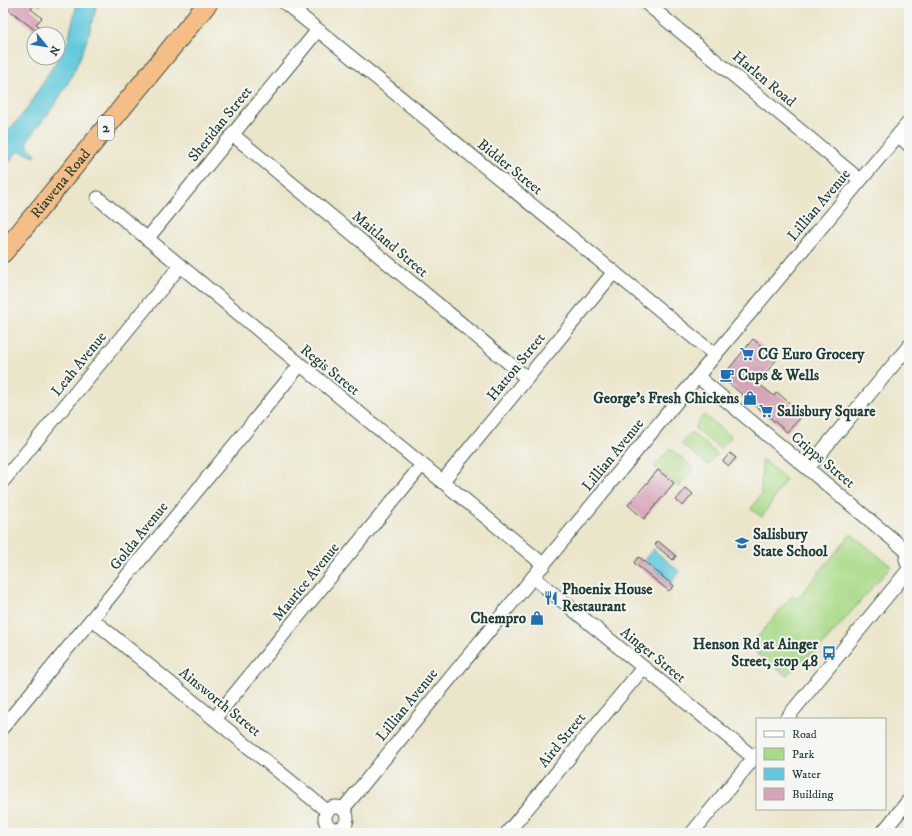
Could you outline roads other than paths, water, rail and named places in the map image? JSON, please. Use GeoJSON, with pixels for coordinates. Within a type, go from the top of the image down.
{"type":"FeatureCollection","features":[{"type":"Feature","properties":{"kind":"highway","name":"Riawena Road"},"geometry":{"type":"LineString","coordinates":[[3,235],[192,3]]}},
{"type":"Feature","properties":{"kind":"highway","name":"Riawena Road"},"geometry":{"type":"LineString","coordinates":[[3,253],[208,3]]}},
{"type":"Feature","properties":{"kind":"street","name":"Bidder Street"},"geometry":{"type":"LineString","coordinates":[[285,3],[715,355]]}},
{"type":"Feature","properties":{"kind":"street","name":"Harlen Road"},"geometry":{"type":"LineString","coordinates":[[646,3],[860,180]]}},
{"type":"Feature","properties":{"kind":"street","name":"Sheridan Street"},"geometry":{"type":"LineString","coordinates":[[147,239],[318,30]]}},
{"type":"Feature","properties":{"kind":"street","name":"Lillian Avenue"},"geometry":{"type":"LineString","coordinates":[[343,809],[715,355],[909,122]]}},
{"type":"Feature","properties":{"kind":"street","name":"Maitland Street"},"geometry":{"type":"LineString","coordinates":[[233,134],[527,378]]}},
{"type":"Feature","properties":{"kind":"street"},"geometry":{"type":"LineString","coordinates":[[898,136],[909,145]]}},
{"type":"Feature","properties":{"kind":"street","name":"Regis Street"},"geometry":{"type":"LineString","coordinates":[[98,198],[300,366],[544,565]]}},
{"type":"Feature","properties":{"kind":"street","name":"Leah Avenue"},"geometry":{"type":"LineString","coordinates":[[3,481],[180,266]]}},
{"type":"Feature","properties":{"kind":"street","name":"Hatton Street"},"geometry":{"type":"LineString","coordinates":[[442,482],[614,272]]}},
{"type":"Feature","properties":{"kind":"street"},"geometry":{"type":"LineString","coordinates":[[808,468],[909,346]]}},
{"type":"Feature","properties":{"kind":"street","name":"Golda Avenue"},"geometry":{"type":"LineString","coordinates":[[3,727],[300,366]]}},
{"type":"Feature","properties":{"kind":"street","name":"Cripps Street"},"geometry":{"type":"LineString","coordinates":[[698,377],[909,552]]}},
{"type":"Feature","properties":{"kind":"street","name":"Maurice Avenue"},"geometry":{"type":"LineString","coordinates":[[215,718],[422,466]]}},
{"type":"Feature","properties":{"kind":"street"},"geometry":{"type":"LineString","coordinates":[[787,718],[909,569],[906,559],[909,552]]}},
{"type":"Feature","properties":{"kind":"street","name":"Ainger Street"},"geometry":{"type":"LineString","coordinates":[[533,578],[643,668],[756,756]]}},
{"type":"Feature","properties":{"kind":"street","name":"Ainsworth Street"},"geometry":{"type":"LineString","coordinates":[[92,619],[327,811]]}},
{"type":"Feature","properties":{"kind":"street","name":"Aird Street"},"geometry":{"type":"LineString","coordinates":[[507,833],[643,668]]}},
{"type":"Feature","properties":{"kind":"street"},"geometry":{"type":"LineString","coordinates":[[692,833],[756,756]]}},
{"type":"Feature","properties":{"kind":"street"},"geometry":{"type":"LineString","coordinates":[[882,833],[909,800]]}},
{"type":"Feature","properties":{"kind":"street"},"geometry":{"type":"LineString","coordinates":[[336,807],[343,809],[349,829],[325,830],[327,811],[336,807]]}},
{"type":"Feature","properties":{"kind":"water"},"geometry":{"type":"Polygon","coordinates":[[[77,3],[97,3],[85,44],[68,83],[53,107],[27,141],[28,147],[36,154],[34,157],[21,151],[17,152],[3,169],[3,137],[26,110],[53,66],[66,66],[66,44],[77,3]]]}},
{"type":"Feature","properties":{"kind":"water"},"geometry":{"type":"Polygon","coordinates":[[[653,549],[680,572],[671,583],[644,560],[653,549]]]}},
{"type":"Feature","properties":{"kind":"place","name":"CG Euro Grocery"},"geometry":{"type":"Point","coordinates":[747,354]}},
{"type":"Feature","properties":{"kind":"place","name":"Cups & Wells"},"geometry":{"type":"Point","coordinates":[727,375]}},
{"type":"Feature","properties":{"kind":"place","name":"George's Fresh Chickens"},"geometry":{"type":"Point","coordinates":[750,398]}},
{"type":"Feature","properties":{"kind":"place","name":"Salisbury Square"},"geometry":{"type":"Point","coordinates":[766,411]}},
{"type":"Feature","properties":{"kind":"place","name":"Salisbury State School"},"geometry":{"type":"Point","coordinates":[742,543]}},
{"type":"Feature","properties":{"kind":"place","name":"Phoenix House Restaurant"},"geometry":{"type":"Point","coordinates":[551,598]}},
{"type":"Feature","properties":{"kind":"place","name":"Chempro"},"geometry":{"type":"Point","coordinates":[537,618]}},
{"type":"Feature","properties":{"kind":"place","name":"Henson Rd at Ainger Street, stop 48"},"geometry":{"type":"Point","coordinates":[829,653]}}]}
